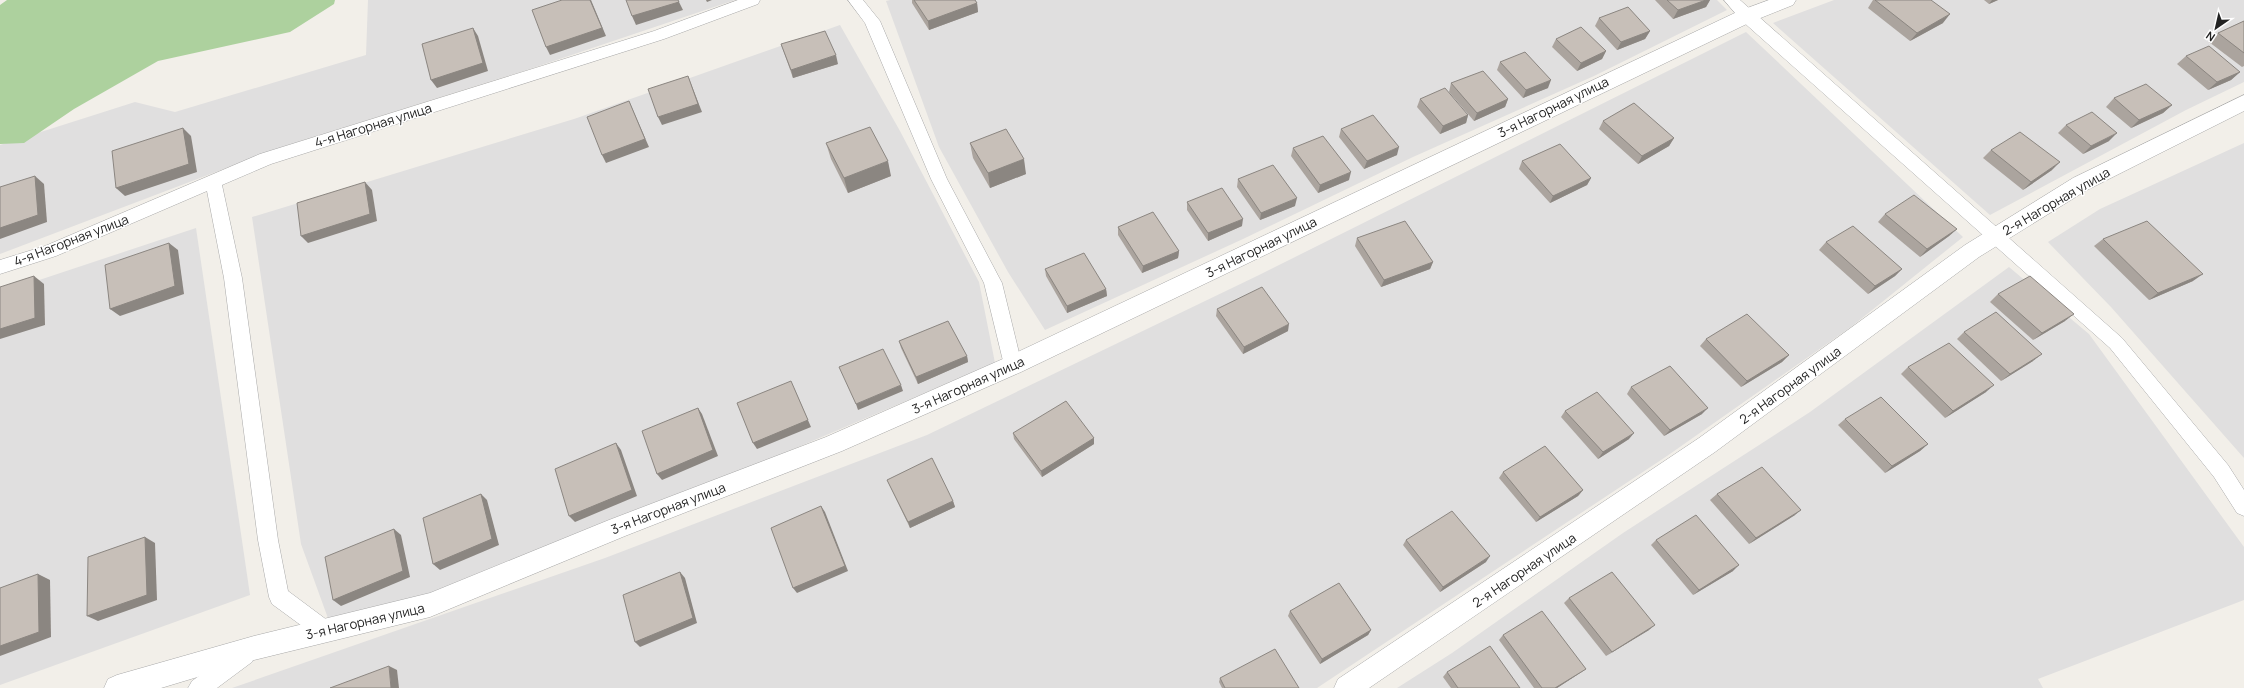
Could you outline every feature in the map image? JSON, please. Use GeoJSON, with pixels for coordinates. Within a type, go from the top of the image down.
{"type":"FeatureCollection","features":[{"type":"Feature","properties":{"kind":"street","name":"3-я Нагорная улица"},"geometry":{"type":"LineString","coordinates":[[117,688],[254,648],[430,605],[617,528],[834,444],[1013,365],[1738,8],[1787,0]]}},
{"type":"Feature","properties":{"kind":"street","name":"2-я Нагорная улица"},"geometry":{"type":"LineString","coordinates":[[1347,688],[1707,445],[1994,237],[2080,184],[2244,102]]}},
{"type":"Feature","properties":{"kind":"lane","name":"4-я Нагорная улица"},"geometry":{"type":"LineString","coordinates":[[0,268],[50,251],[266,159],[659,35],[753,0]]}},
{"type":"Feature","properties":{"kind":"lane"},"geometry":{"type":"LineString","coordinates":[[855,0],[872,21],[939,179],[993,283],[1013,365]]}},
{"type":"Feature","properties":{"kind":"lane"},"geometry":{"type":"LineString","coordinates":[[1738,8],[1994,237],[2116,343],[2221,471],[2244,507]]}},
{"type":"Feature","properties":{"kind":"lane"},"geometry":{"type":"LineString","coordinates":[[213,182],[233,278],[268,540],[279,597],[324,630]]}},
{"type":"Feature","properties":{"kind":"lane"},"geometry":{"type":"LineString","coordinates":[[199,688],[254,648]]}},
{"type":"Feature","properties":{"kind":"shaded area"},"geometry":{"type":"Polygon","coordinates":[[[368,0],[735,0],[527,70],[282,147],[0,254],[0,145],[135,102],[175,112],[366,55],[368,0]]]}},
{"type":"Feature","properties":{"kind":"shaded area"},"geometry":{"type":"Polygon","coordinates":[[[1717,0],[1727,10],[1594,76],[1413,157],[1243,239],[1045,330],[1008,272],[939,147],[886,1],[1717,0]]]}},
{"type":"Feature","properties":{"kind":"shaded area"},"geometry":{"type":"Polygon","coordinates":[[[1834,0],[2244,0],[2244,82],[2186,110],[1990,215],[1773,23],[1834,0]]]}},
{"type":"Feature","properties":{"kind":"shaded area"},"geometry":{"type":"Polygon","coordinates":[[[840,25],[900,131],[979,282],[995,363],[789,451],[427,596],[329,621],[301,544],[252,217],[574,119],[840,25]]]}},
{"type":"Feature","properties":{"kind":"shaded area"},"geometry":{"type":"Polygon","coordinates":[[[1746,32],[1963,237],[1851,327],[1667,456],[1317,688],[232,688],[605,558],[927,435],[1257,276],[1746,32]]]}},
{"type":"Feature","properties":{"kind":"shaded area"},"geometry":{"type":"Polygon","coordinates":[[[2244,143],[2244,458],[2111,307],[2048,242],[2100,209],[2244,143]]]}},
{"type":"Feature","properties":{"kind":"shaded area"},"geometry":{"type":"Polygon","coordinates":[[[196,228],[250,595],[0,685],[0,293],[196,228]]]}},
{"type":"Feature","properties":{"kind":"shaded area"},"geometry":{"type":"Polygon","coordinates":[[[2009,267],[2089,334],[2244,547],[2244,600],[2038,679],[2043,688],[1397,688],[1452,653],[1623,533],[1810,412],[2009,267]]]}},
{"type":"Feature","properties":{"kind":"green space"},"geometry":{"type":"Polygon","coordinates":[[[7,0],[335,0],[334,4],[290,32],[158,61],[74,109],[24,143],[0,144],[0,5],[7,0]]]}},
{"type":"Feature","properties":{"kind":"building"},"geometry":{"type":"Polygon","coordinates":[[[562,0],[590,0],[602,28],[546,47],[532,10],[562,0]]]}},
{"type":"Feature","properties":{"kind":"building"},"geometry":{"type":"Polygon","coordinates":[[[626,0],[678,0],[679,2],[632,16],[626,0]]]}},
{"type":"Feature","properties":{"kind":"building"},"geometry":{"type":"Polygon","coordinates":[[[914,0],[975,0],[977,3],[928,21],[914,0]]]}},
{"type":"Feature","properties":{"kind":"building"},"geometry":{"type":"Polygon","coordinates":[[[1667,0],[1706,0],[1678,10],[1667,0]]]}},
{"type":"Feature","properties":{"kind":"building"},"geometry":{"type":"Polygon","coordinates":[[[1875,0],[1931,0],[1950,14],[1917,33],[1875,0]]]}},
{"type":"Feature","properties":{"kind":"building"},"geometry":{"type":"Polygon","coordinates":[[[1628,7],[1650,31],[1621,42],[1599,18],[1628,7]]]}},
{"type":"Feature","properties":{"kind":"building"},"geometry":{"type":"Polygon","coordinates":[[[2244,21],[2244,53],[2218,33],[2244,21]]]}},
{"type":"Feature","properties":{"kind":"building"},"geometry":{"type":"Polygon","coordinates":[[[1581,27],[1606,51],[1581,63],[1556,39],[1581,27]]]}},
{"type":"Feature","properties":{"kind":"building"},"geometry":{"type":"Polygon","coordinates":[[[473,28],[483,63],[431,80],[422,44],[473,28]]]}},
{"type":"Feature","properties":{"kind":"building"},"geometry":{"type":"Polygon","coordinates":[[[825,31],[836,55],[791,70],[781,44],[825,31]]]}},
{"type":"Feature","properties":{"kind":"building"},"geometry":{"type":"Polygon","coordinates":[[[2209,46],[2240,72],[2217,82],[2186,56],[2209,46]]]}},
{"type":"Feature","properties":{"kind":"building"},"geometry":{"type":"Polygon","coordinates":[[[1525,52],[1551,80],[1526,90],[1500,62],[1525,52]]]}},
{"type":"Feature","properties":{"kind":"building"},"geometry":{"type":"Polygon","coordinates":[[[1483,71],[1508,99],[1477,113],[1451,83],[1483,71]]]}},
{"type":"Feature","properties":{"kind":"building"},"geometry":{"type":"Polygon","coordinates":[[[688,76],[698,104],[658,117],[648,89],[688,76]]]}},
{"type":"Feature","properties":{"kind":"building"},"geometry":{"type":"Polygon","coordinates":[[[2146,84],[2172,105],[2139,120],[2114,98],[2146,84]]]}},
{"type":"Feature","properties":{"kind":"building"},"geometry":{"type":"Polygon","coordinates":[[[1445,88],[1468,115],[1443,126],[1420,99],[1445,88]]]}},
{"type":"Feature","properties":{"kind":"building"},"geometry":{"type":"Polygon","coordinates":[[[629,101],[645,139],[602,155],[587,117],[629,101]]]}},
{"type":"Feature","properties":{"kind":"building"},"geometry":{"type":"Polygon","coordinates":[[[1634,103],[1674,138],[1642,156],[1603,121],[1634,103]]]}},
{"type":"Feature","properties":{"kind":"building"},"geometry":{"type":"Polygon","coordinates":[[[2092,112],[2117,133],[2091,146],[2066,125],[2092,112]]]}},
{"type":"Feature","properties":{"kind":"building"},"geometry":{"type":"Polygon","coordinates":[[[1373,115],[1399,147],[1367,161],[1341,129],[1373,115]]]}},
{"type":"Feature","properties":{"kind":"building"},"geometry":{"type":"Polygon","coordinates":[[[870,127],[888,161],[844,178],[826,143],[870,127]]]}},
{"type":"Feature","properties":{"kind":"building"},"geometry":{"type":"Polygon","coordinates":[[[183,128],[189,164],[116,188],[112,151],[183,128]]]}},
{"type":"Feature","properties":{"kind":"building"},"geometry":{"type":"Polygon","coordinates":[[[1006,129],[1024,159],[988,173],[970,143],[1006,129]]]}},
{"type":"Feature","properties":{"kind":"building"},"geometry":{"type":"Polygon","coordinates":[[[2020,132],[2060,162],[2031,182],[1991,150],[2020,132]]]}},
{"type":"Feature","properties":{"kind":"building"},"geometry":{"type":"Polygon","coordinates":[[[1323,136],[1351,172],[1320,185],[1293,148],[1323,136]]]}},
{"type":"Feature","properties":{"kind":"building"},"geometry":{"type":"Polygon","coordinates":[[[1560,144],[1591,178],[1553,196],[1522,161],[1560,144]]]}},
{"type":"Feature","properties":{"kind":"building"},"geometry":{"type":"Polygon","coordinates":[[[1273,165],[1297,198],[1261,213],[1238,179],[1273,165]]]}},
{"type":"Feature","properties":{"kind":"building"},"geometry":{"type":"Polygon","coordinates":[[[35,176],[38,215],[0,228],[0,187],[35,176]]]}},
{"type":"Feature","properties":{"kind":"building"},"geometry":{"type":"Polygon","coordinates":[[[365,182],[370,214],[301,236],[297,203],[365,182]]]}},
{"type":"Feature","properties":{"kind":"building"},"geometry":{"type":"Polygon","coordinates":[[[1222,188],[1243,219],[1208,233],[1187,202],[1222,188]]]}},
{"type":"Feature","properties":{"kind":"building"},"geometry":{"type":"Polygon","coordinates":[[[1914,195],[1957,229],[1927,249],[1885,214],[1914,195]]]}},
{"type":"Feature","properties":{"kind":"building"},"geometry":{"type":"Polygon","coordinates":[[[1153,212],[1179,251],[1143,266],[1118,227],[1153,212]]]}},
{"type":"Feature","properties":{"kind":"building"},"geometry":{"type":"Polygon","coordinates":[[[1405,221],[1433,262],[1384,280],[1357,238],[1405,221]]]}},
{"type":"Feature","properties":{"kind":"building"},"geometry":{"type":"Polygon","coordinates":[[[2147,221],[2203,274],[2158,293],[2103,239],[2147,221]]]}},
{"type":"Feature","properties":{"kind":"building"},"geometry":{"type":"Polygon","coordinates":[[[1853,226],[1902,269],[1875,286],[1826,242],[1853,226]]]}},
{"type":"Feature","properties":{"kind":"building"},"geometry":{"type":"Polygon","coordinates":[[[169,243],[175,286],[110,309],[105,265],[169,243]]]}},
{"type":"Feature","properties":{"kind":"building"},"geometry":{"type":"Polygon","coordinates":[[[1084,253],[1106,289],[1067,306],[1045,269],[1084,253]]]}},
{"type":"Feature","properties":{"kind":"building"},"geometry":{"type":"Polygon","coordinates":[[[34,276],[35,318],[0,329],[0,287],[34,276]]]}},
{"type":"Feature","properties":{"kind":"building"},"geometry":{"type":"Polygon","coordinates":[[[2030,276],[2074,314],[2042,333],[1998,294],[2030,276]]]}},
{"type":"Feature","properties":{"kind":"building"},"geometry":{"type":"Polygon","coordinates":[[[1262,287],[1289,324],[1244,347],[1217,309],[1262,287]]]}},
{"type":"Feature","properties":{"kind":"building"},"geometry":{"type":"Polygon","coordinates":[[[1996,312],[2042,354],[2010,374],[1964,332],[1996,312]]]}},
{"type":"Feature","properties":{"kind":"building"},"geometry":{"type":"Polygon","coordinates":[[[1747,314],[1789,355],[1747,381],[1706,339],[1747,314]]]}},
{"type":"Feature","properties":{"kind":"building"},"geometry":{"type":"Polygon","coordinates":[[[948,321],[967,356],[916,377],[899,341],[948,321]]]}},
{"type":"Feature","properties":{"kind":"building"},"geometry":{"type":"Polygon","coordinates":[[[1949,343],[1994,385],[1953,411],[1908,367],[1949,343]]]}},
{"type":"Feature","properties":{"kind":"building"},"geometry":{"type":"Polygon","coordinates":[[[883,349],[901,385],[856,404],[839,367],[883,349]]]}},
{"type":"Feature","properties":{"kind":"building"},"geometry":{"type":"Polygon","coordinates":[[[1670,366],[1708,408],[1670,430],[1631,387],[1670,366]]]}},
{"type":"Feature","properties":{"kind":"building"},"geometry":{"type":"Polygon","coordinates":[[[791,381],[808,420],[753,443],[737,403],[791,381]]]}},
{"type":"Feature","properties":{"kind":"building"},"geometry":{"type":"Polygon","coordinates":[[[1597,392],[1634,433],[1603,452],[1565,411],[1597,392]]]}},
{"type":"Feature","properties":{"kind":"building"},"geometry":{"type":"Polygon","coordinates":[[[1881,397],[1928,444],[1892,466],[1845,419],[1881,397]]]}},
{"type":"Feature","properties":{"kind":"building"},"geometry":{"type":"Polygon","coordinates":[[[1066,401],[1094,438],[1041,471],[1013,433],[1066,401]]]}},
{"type":"Feature","properties":{"kind":"building"},"geometry":{"type":"Polygon","coordinates":[[[698,408],[713,450],[657,474],[642,431],[698,408]]]}},
{"type":"Feature","properties":{"kind":"building"},"geometry":{"type":"Polygon","coordinates":[[[616,443],[632,490],[569,516],[555,469],[616,443]]]}},
{"type":"Feature","properties":{"kind":"building"},"geometry":{"type":"Polygon","coordinates":[[[1545,446],[1583,490],[1540,517],[1503,472],[1545,446]]]}},
{"type":"Feature","properties":{"kind":"building"},"geometry":{"type":"Polygon","coordinates":[[[932,458],[953,501],[908,522],[887,480],[932,458]]]}},
{"type":"Feature","properties":{"kind":"building"},"geometry":{"type":"Polygon","coordinates":[[[1762,467],[1801,510],[1756,538],[1717,494],[1762,467]]]}},
{"type":"Feature","properties":{"kind":"building"},"geometry":{"type":"Polygon","coordinates":[[[481,494],[492,539],[433,564],[423,518],[481,494]]]}},
{"type":"Feature","properties":{"kind":"building"},"geometry":{"type":"Polygon","coordinates":[[[821,506],[845,566],[793,588],[771,528],[821,506]]]}},
{"type":"Feature","properties":{"kind":"building"},"geometry":{"type":"Polygon","coordinates":[[[1452,511],[1490,556],[1443,587],[1406,540],[1452,511]]]}},
{"type":"Feature","properties":{"kind":"building"},"geometry":{"type":"Polygon","coordinates":[[[1696,515],[1739,565],[1699,590],[1656,540],[1696,515]]]}},
{"type":"Feature","properties":{"kind":"building"},"geometry":{"type":"Polygon","coordinates":[[[394,529],[403,571],[333,600],[325,557],[394,529]]]}},
{"type":"Feature","properties":{"kind":"building"},"geometry":{"type":"Polygon","coordinates":[[[145,537],[147,595],[87,616],[88,557],[145,537]]]}},
{"type":"Feature","properties":{"kind":"building"},"geometry":{"type":"Polygon","coordinates":[[[680,572],[693,618],[635,642],[623,595],[680,572]]]}},
{"type":"Feature","properties":{"kind":"building"},"geometry":{"type":"Polygon","coordinates":[[[1612,572],[1655,625],[1612,652],[1569,598],[1612,572]]]}},
{"type":"Feature","properties":{"kind":"building"},"geometry":{"type":"Polygon","coordinates":[[[38,574],[39,632],[0,646],[0,588],[38,574]]]}},
{"type":"Feature","properties":{"kind":"building"},"geometry":{"type":"Polygon","coordinates":[[[1339,583],[1371,630],[1322,659],[1290,611],[1339,583]]]}},
{"type":"Feature","properties":{"kind":"building"},"geometry":{"type":"Polygon","coordinates":[[[1542,611],[1586,669],[1555,688],[1542,688],[1503,635],[1542,611]]]}},
{"type":"Feature","properties":{"kind":"building"},"geometry":{"type":"Polygon","coordinates":[[[1490,646],[1520,688],[1458,688],[1447,672],[1490,646]]]}},
{"type":"Feature","properties":{"kind":"building"},"geometry":{"type":"Polygon","coordinates":[[[1275,649],[1299,688],[1225,688],[1220,678],[1275,649]]]}},
{"type":"Feature","properties":{"kind":"building"},"geometry":{"type":"Polygon","coordinates":[[[389,666],[391,688],[330,688],[389,666]]]}}]}
